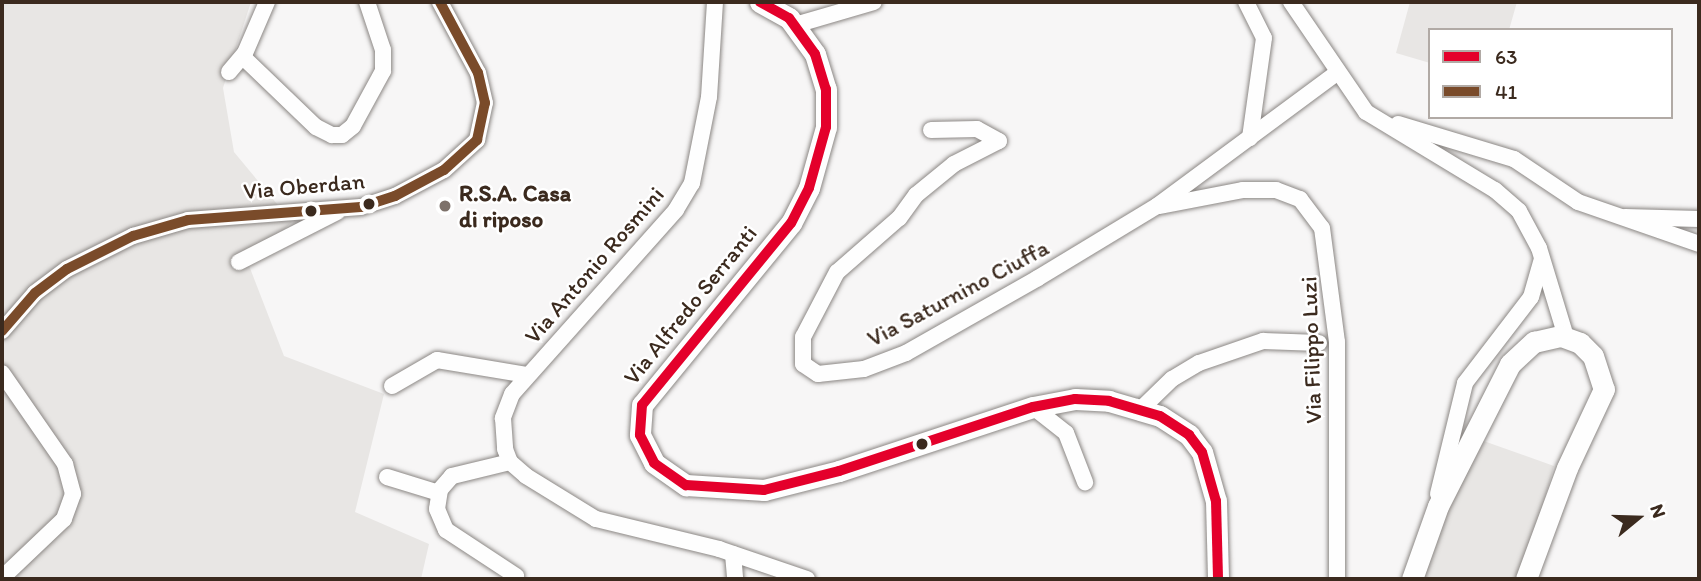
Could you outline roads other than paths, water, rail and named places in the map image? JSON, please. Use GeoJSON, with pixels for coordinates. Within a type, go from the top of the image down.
{"type":"FeatureCollection","features":[{"type":"Feature","properties":{"kind":"main road","name":"Via Alfredo Serranti"},"geometry":{"type":"LineString","coordinates":[[760,2],[795,25],[815,54],[826,89],[827,127],[816,169],[791,223],[649,392],[642,405],[640,427],[648,455],[662,471],[686,485],[764,490],[838,471],[1033,407],[1085,399],[1141,409],[1189,435],[1207,461],[1216,501],[1218,579]]}},
{"type":"Feature","properties":{"kind":"main road"},"geometry":{"type":"LineString","coordinates":[[1412,579],[1432,519],[1510,363],[1539,340],[1566,337],[1594,356],[1604,389],[1558,490],[1527,579]]}},
{"type":"Feature","properties":{"kind":"street"},"geometry":{"type":"LineString","coordinates":[[229,72],[243,57],[267,2]]}},
{"type":"Feature","properties":{"kind":"street"},"geometry":{"type":"LineString","coordinates":[[243,57],[316,127],[332,135],[342,135],[353,126],[383,71],[383,50],[367,2]]}},
{"type":"Feature","properties":{"kind":"street","name":"Via Oberdan"},"geometry":{"type":"LineString","coordinates":[[2,331],[30,298],[67,269],[133,236],[177,221],[342,209],[374,204],[420,184],[467,150],[480,133],[483,88],[440,2]]}},
{"type":"Feature","properties":{"kind":"street"},"geometry":{"type":"LineString","coordinates":[[795,25],[874,2]]}},
{"type":"Feature","properties":{"kind":"street"},"geometry":{"type":"LineString","coordinates":[[1246,2],[1265,38],[1250,138]]}},
{"type":"Feature","properties":{"kind":"street"},"geometry":{"type":"LineString","coordinates":[[1291,2],[1366,112],[1502,195],[1527,224],[1541,255],[1566,337]]}},
{"type":"Feature","properties":{"kind":"street","name":"Via Antonio Rosmini"},"geometry":{"type":"LineString","coordinates":[[510,461],[505,449],[503,418],[512,394],[684,198],[700,146],[710,48],[710,6]]}},
{"type":"Feature","properties":{"kind":"street","name":"Via Saturnino Ciuffa"},"geometry":{"type":"LineString","coordinates":[[931,130],[977,129],[999,141],[954,164],[916,195],[899,218],[837,272],[803,337],[803,364],[818,374],[864,369],[906,353],[1157,206],[1338,72]]}},
{"type":"Feature","properties":{"kind":"street"},"geometry":{"type":"LineString","coordinates":[[1366,112],[1514,159],[1578,202],[1699,244]]}},
{"type":"Feature","properties":{"kind":"street"},"geometry":{"type":"LineString","coordinates":[[1214,165],[1208,174],[1210,181],[1219,190],[1230,192]]}},
{"type":"Feature","properties":{"kind":"street","name":"Via Filippo Luzi"},"geometry":{"type":"LineString","coordinates":[[1157,206],[1230,192],[1268,188],[1292,195],[1308,205],[1326,237],[1337,342],[1337,579]]}},
{"type":"Feature","properties":{"kind":"street"},"geometry":{"type":"LineString","coordinates":[[239,262],[342,209]]}},
{"type":"Feature","properties":{"kind":"street"},"geometry":{"type":"LineString","coordinates":[[1621,218],[1699,219]]}},
{"type":"Feature","properties":{"kind":"street"},"geometry":{"type":"LineString","coordinates":[[1432,519],[1465,383],[1531,297],[1541,255]]}},
{"type":"Feature","properties":{"kind":"street"},"geometry":{"type":"LineString","coordinates":[[1141,409],[1172,379],[1199,363],[1263,341],[1318,343]]}},
{"type":"Feature","properties":{"kind":"street"},"geometry":{"type":"LineString","coordinates":[[392,386],[437,360],[528,375]]}},
{"type":"Feature","properties":{"kind":"street"},"geometry":{"type":"LineString","coordinates":[[2,373],[65,464],[73,494],[64,519],[2,578]]}},
{"type":"Feature","properties":{"kind":"street"},"geometry":{"type":"LineString","coordinates":[[1033,407],[1066,433],[1085,482]]}},
{"type":"Feature","properties":{"kind":"street"},"geometry":{"type":"LineString","coordinates":[[516,576],[446,530],[437,509],[439,493],[452,476],[510,461],[563,502],[596,519],[733,554],[807,579]]}},
{"type":"Feature","properties":{"kind":"street"},"geometry":{"type":"LineString","coordinates":[[387,477],[439,493]]}},
{"type":"Feature","properties":{"kind":"street"},"geometry":{"type":"LineString","coordinates":[[732,578],[733,554]]}},
{"type":"Feature","properties":{"kind":"place","name":"R.S.A. Casa di riposo"},"geometry":{"type":"Point","coordinates":[445,206]}}]}
